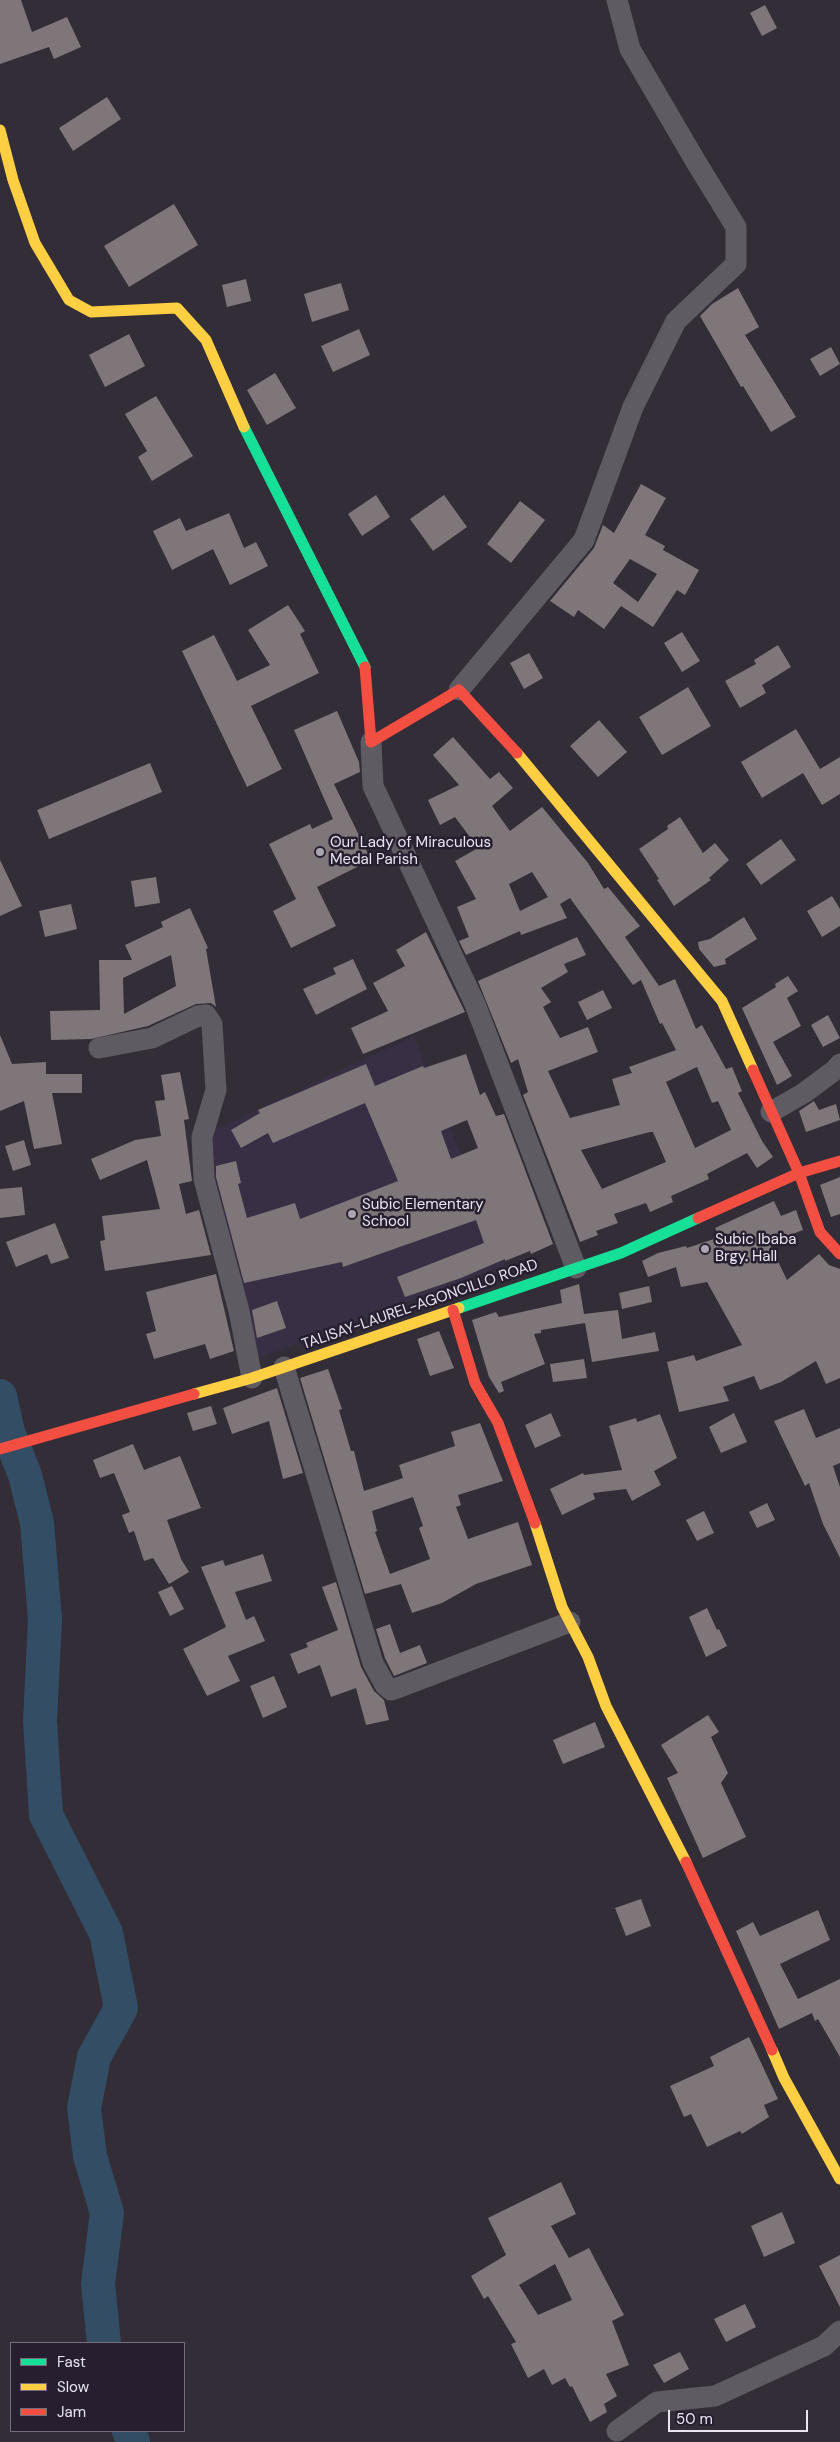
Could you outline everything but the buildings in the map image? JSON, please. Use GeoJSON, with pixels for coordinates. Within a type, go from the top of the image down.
{"type":"FeatureCollection","features":[{"type":"Feature","properties":{"kind":"street"},"geometry":{"type":"LineString","coordinates":[[371,742],[459,690],[584,540],[633,408],[676,321],[736,264],[736,227],[630,49],[617,0]]}},
{"type":"Feature","properties":{"kind":"street"},"geometry":{"type":"LineString","coordinates":[[0,130],[13,180],[35,243],[69,300],[91,312],[177,308],[206,340],[241,422],[365,668],[374,786],[475,1004],[576,1268]]}},
{"type":"Feature","properties":{"kind":"street"},"geometry":{"type":"LineString","coordinates":[[459,690],[534,772],[722,1001],[799,1173],[820,1232],[840,1254]]}},
{"type":"Feature","properties":{"kind":"street"},"geometry":{"type":"LineString","coordinates":[[99,1048],[152,1038],[198,1016],[206,1015],[212,1024],[216,1090],[202,1137],[204,1180],[239,1311],[252,1378]]}},
{"type":"Feature","properties":{"kind":"street"},"geometry":{"type":"LineString","coordinates":[[771,1112],[804,1093],[835,1070],[840,1064]]}},
{"type":"Feature","properties":{"kind":"street","name":"TALISAY-LAUREL-AGONCILLO ROAD"},"geometry":{"type":"LineString","coordinates":[[0,1449],[252,1378],[621,1253],[799,1173],[840,1161]]}},
{"type":"Feature","properties":{"kind":"street"},"geometry":{"type":"LineString","coordinates":[[453,1310],[475,1383],[498,1424],[537,1528],[562,1607],[588,1657],[606,1706],[700,1890],[784,2078],[840,2179]]}},
{"type":"Feature","properties":{"kind":"street"},"geometry":{"type":"LineString","coordinates":[[284,1367],[372,1664],[385,1685],[391,1690],[400,1687],[570,1622]]}},
{"type":"Feature","properties":{"kind":"street"},"geometry":{"type":"LineString","coordinates":[[617,2431],[657,2402],[715,2396],[824,2346],[840,2331]]}},
{"type":"Feature","properties":{"kind":"shaded area","name":"Subic Elementary School"},"geometry":{"type":"Polygon","coordinates":[[[414,1036],[505,1265],[259,1358],[206,1163],[210,1132],[414,1036]]]}},
{"type":"Feature","properties":{"kind":"waterway"},"geometry":{"type":"LineString","coordinates":[[0,1396],[8,1432],[25,1475],[37,1523],[45,1619],[40,1721],[46,1815],[106,1933],[121,2008],[94,2057],[84,2108],[90,2156],[107,2213],[98,2284],[104,2342]]}},
{"type":"Feature","properties":{"kind":"waterway"},"geometry":{"type":"LineString","coordinates":[[129,2432],[133,2442]]}},
{"type":"Feature","properties":{"kind":"traffic: fast"},"geometry":{"type":"LineString","coordinates":[[244,427],[365,667]]}},
{"type":"Feature","properties":{"kind":"traffic: fast"},"geometry":{"type":"LineString","coordinates":[[459,1308],[621,1253],[698,1218]]}},
{"type":"Feature","properties":{"kind":"traffic: slow"},"geometry":{"type":"LineString","coordinates":[[0,130],[13,180],[35,243],[69,300],[91,312],[177,308],[206,340],[244,427]]}},
{"type":"Feature","properties":{"kind":"traffic: slow"},"geometry":{"type":"LineString","coordinates":[[517,753],[722,1001],[753,1070]]}},
{"type":"Feature","properties":{"kind":"traffic: slow"},"geometry":{"type":"LineString","coordinates":[[194,1394],[252,1378],[459,1308]]}},
{"type":"Feature","properties":{"kind":"traffic: slow"},"geometry":{"type":"LineString","coordinates":[[535,1523],[562,1607],[588,1657],[606,1706],[686,1862]]}},
{"type":"Feature","properties":{"kind":"traffic: slow"},"geometry":{"type":"LineString","coordinates":[[772,2050],[784,2078],[840,2179]]}},
{"type":"Feature","properties":{"kind":"traffic: jam"},"geometry":{"type":"LineString","coordinates":[[365,667],[371,742],[459,690],[517,753]]}},
{"type":"Feature","properties":{"kind":"traffic: jam"},"geometry":{"type":"LineString","coordinates":[[753,1070],[799,1173],[820,1232],[840,1254]]}},
{"type":"Feature","properties":{"kind":"traffic: jam"},"geometry":{"type":"LineString","coordinates":[[698,1218],[799,1173],[840,1161]]}},
{"type":"Feature","properties":{"kind":"traffic: jam"},"geometry":{"type":"LineString","coordinates":[[453,1310],[475,1383],[498,1423],[535,1523]]}},
{"type":"Feature","properties":{"kind":"traffic: jam"},"geometry":{"type":"LineString","coordinates":[[0,1449],[194,1394]]}},
{"type":"Feature","properties":{"kind":"traffic: jam"},"geometry":{"type":"LineString","coordinates":[[686,1862],[772,2050]]}},
{"type":"Feature","properties":{"kind":"place","name":"Our Lady of Miraculous Medal Parish"},"geometry":{"type":"Point","coordinates":[320,852]}},
{"type":"Feature","properties":{"kind":"place","name":"Subic Elementary School"},"geometry":{"type":"Point","coordinates":[352,1214]}},
{"type":"Feature","properties":{"kind":"place","name":"Subic Ibaba Brgy. Hall"},"geometry":{"type":"Point","coordinates":[705,1249]}}]}
